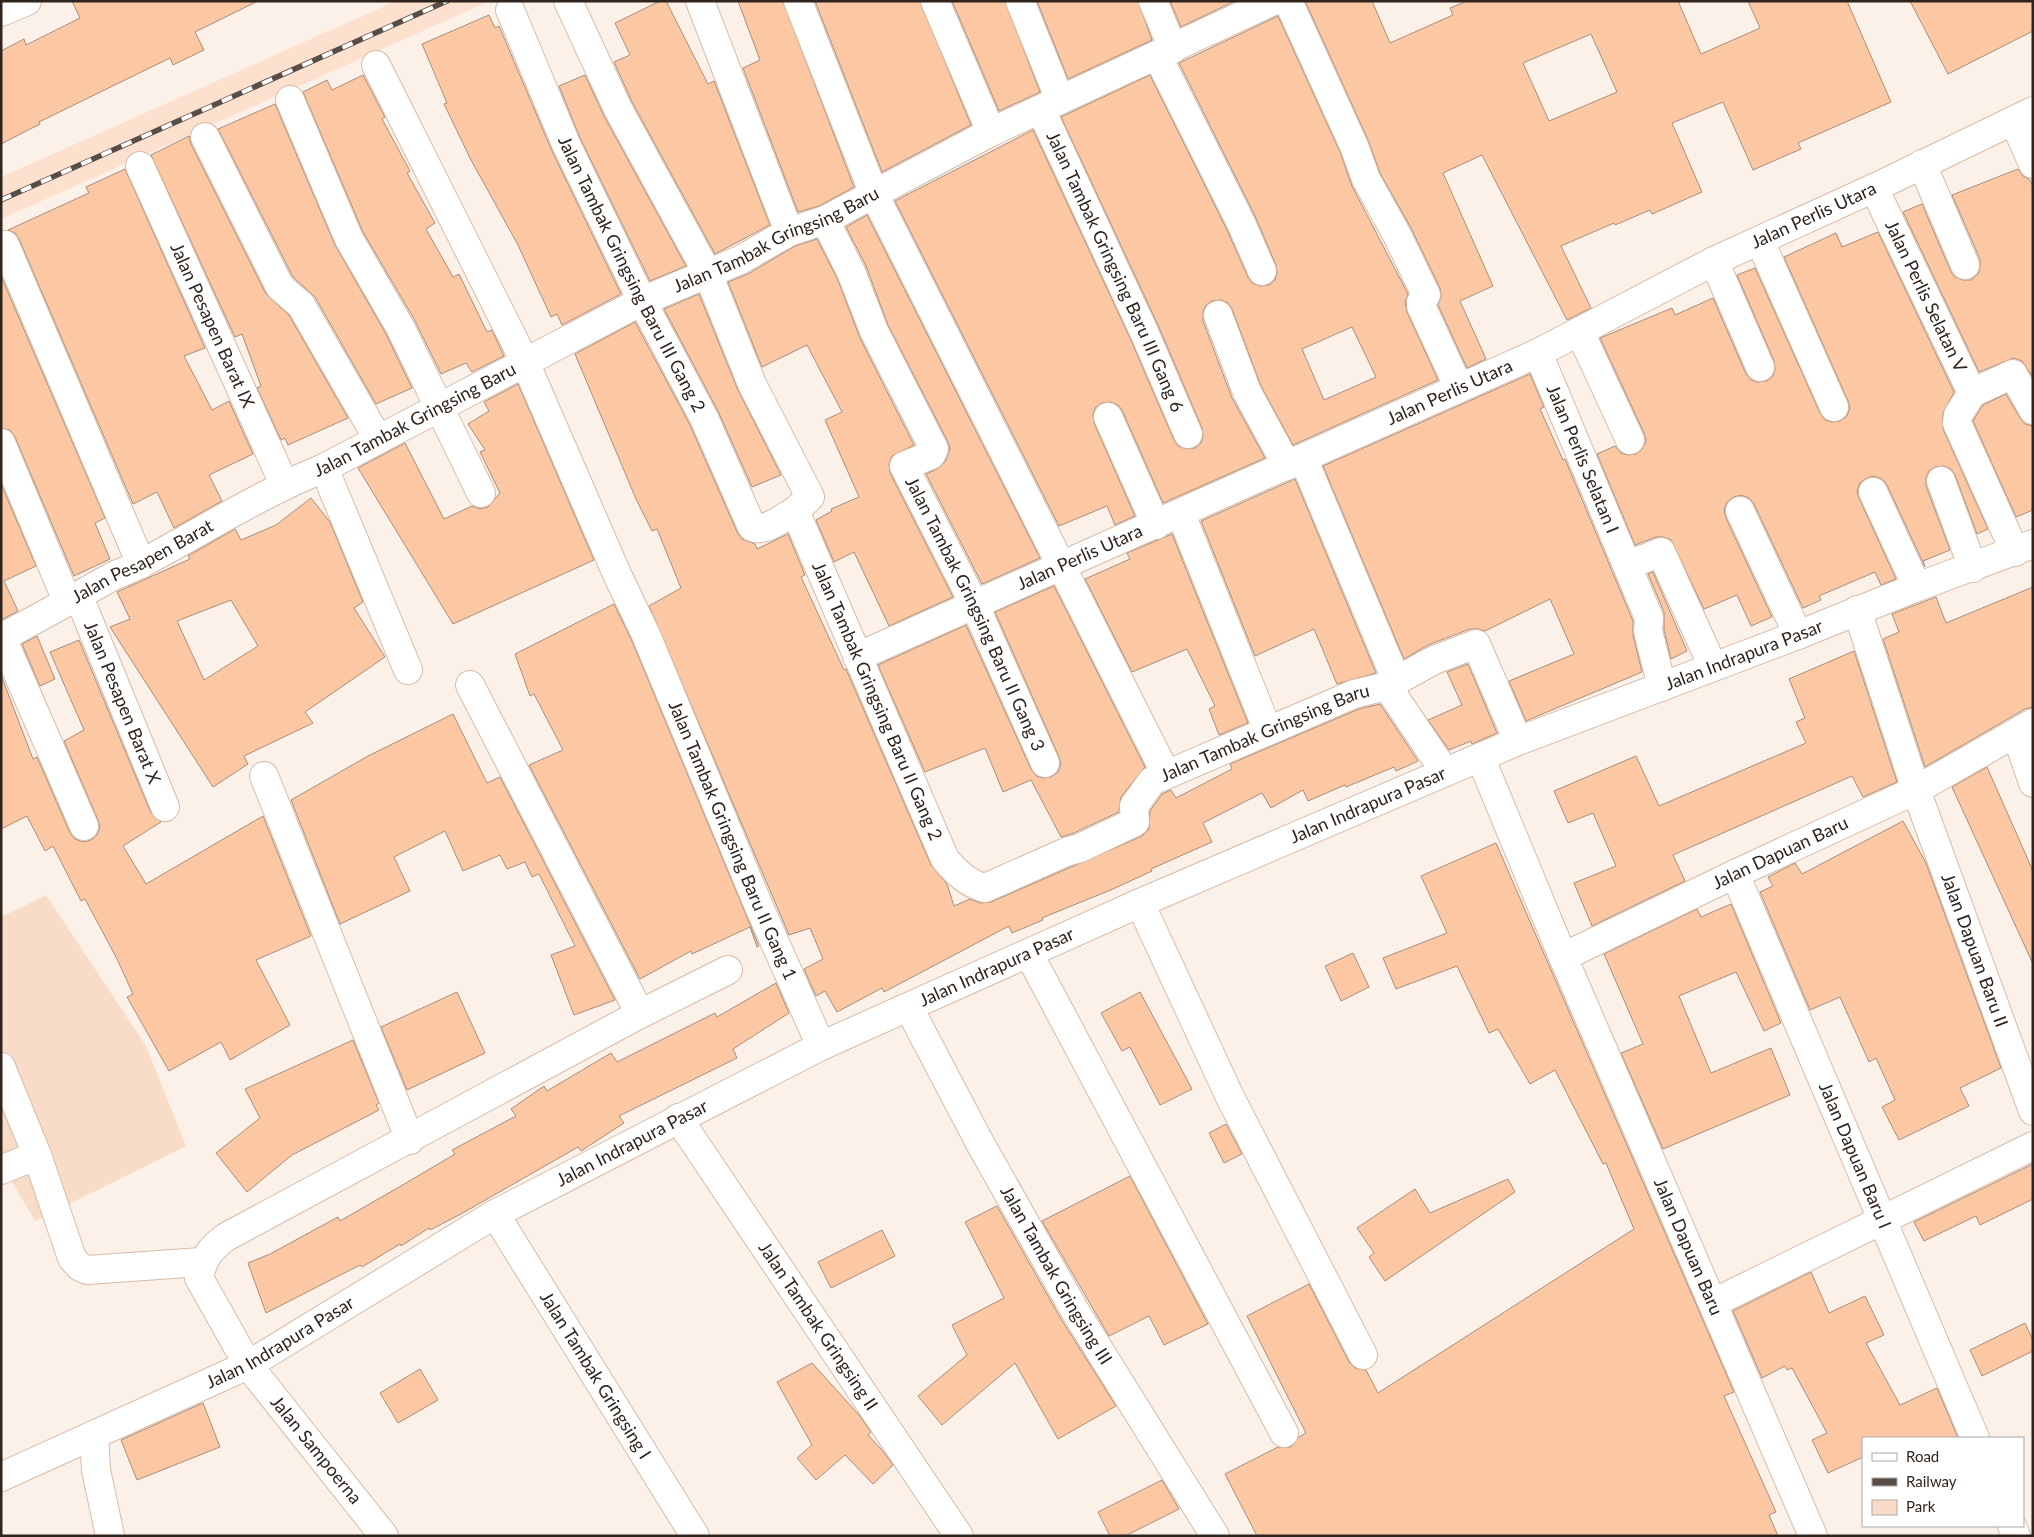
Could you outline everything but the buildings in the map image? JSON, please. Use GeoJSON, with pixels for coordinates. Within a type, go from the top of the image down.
{"type":"FeatureCollection","features":[{"type":"Feature","properties":{"kind":"main road"},"geometry":{"type":"LineString","coordinates":[[1,12],[27,1]]}},
{"type":"Feature","properties":{"kind":"main road","name":"Jalan Tambak Gringsing Baru II Gang 2"},"geometry":{"type":"LineString","coordinates":[[568,1],[618,109],[708,274],[801,502],[857,657],[945,859],[958,874],[970,882]]}},
{"type":"Feature","properties":{"kind":"main road"},"geometry":{"type":"LineString","coordinates":[[700,1],[789,232]]}},
{"type":"Feature","properties":{"kind":"main road"},"geometry":{"type":"LineString","coordinates":[[798,1],[874,194],[985,418],[1166,774]]}},
{"type":"Feature","properties":{"kind":"main road"},"geometry":{"type":"LineString","coordinates":[[935,1],[991,132]]}},
{"type":"Feature","properties":{"kind":"main road","name":"Jalan Tambak Gringsing Baru III Gang 6"},"geometry":{"type":"LineString","coordinates":[[1020,1],[1050,105],[1188,434]]}},
{"type":"Feature","properties":{"kind":"main road"},"geometry":{"type":"LineString","coordinates":[[1153,1],[1165,52],[1262,271]]}},
{"type":"Feature","properties":{"kind":"main road","name":"Jalan Tambak Gringsing Baru"},"geometry":{"type":"LineString","coordinates":[[284,484],[324,468],[439,409],[642,300],[740,260],[789,232],[825,220],[991,132],[1273,1]]}},
{"type":"Feature","properties":{"kind":"main road"},"geometry":{"type":"LineString","coordinates":[[1288,1],[1354,146],[1366,179],[1397,235],[1426,295],[1421,302],[1422,306],[1459,388]]}},
{"type":"Feature","properties":{"kind":"main road","name":"Jalan Tambak Gringsing Baru III Gang 2"},"geometry":{"type":"LineString","coordinates":[[510,10],[566,144],[642,300],[704,418],[752,527],[756,529],[764,528],[801,502]]}},
{"type":"Feature","properties":{"kind":"main road","name":"Jalan Tambak Gringsing Baru II Gang 1"},"geometry":{"type":"LineString","coordinates":[[376,64],[525,362],[616,572],[646,635],[760,909],[821,1046]]}},
{"type":"Feature","properties":{"kind":"main road"},"geometry":{"type":"LineString","coordinates":[[290,100],[349,240],[400,327],[482,493]]}},
{"type":"Feature","properties":{"kind":"main road"},"geometry":{"type":"LineString","coordinates":[[2023,116],[2033,164]]}},
{"type":"Feature","properties":{"kind":"main road","name":"Jalan Perlis Utara"},"geometry":{"type":"LineString","coordinates":[[857,657],[975,606],[1538,353],[1714,262],[2023,116]]}},
{"type":"Feature","properties":{"kind":"main road"},"geometry":{"type":"LineString","coordinates":[[205,137],[280,287],[302,305],[378,439]]}},
{"type":"Feature","properties":{"kind":"main road"},"geometry":{"type":"LineString","coordinates":[[1922,164],[1965,265]]}},
{"type":"Feature","properties":{"kind":"main road","name":"Jalan Pesapen Barat IX"},"geometry":{"type":"LineString","coordinates":[[140,166],[284,484]]}},
{"type":"Feature","properties":{"kind":"main road","name":"Jalan Perlis Selatan V"},"geometry":{"type":"LineString","coordinates":[[1874,188],[1969,398]]}},
{"type":"Feature","properties":{"kind":"main road","name":"Jalan Tambak Gringsing Baru II Gang 3"},"geometry":{"type":"LineString","coordinates":[[825,220],[850,272],[874,332],[934,449],[931,455],[904,466],[975,606],[1045,763]]}},
{"type":"Feature","properties":{"kind":"main road"},"geometry":{"type":"LineString","coordinates":[[1760,241],[1834,408]]}},
{"type":"Feature","properties":{"kind":"main road"},"geometry":{"type":"LineString","coordinates":[[6,245],[141,564]]}},
{"type":"Feature","properties":{"kind":"main road"},"geometry":{"type":"LineString","coordinates":[[1714,262],[1760,367]]}},
{"type":"Feature","properties":{"kind":"main road"},"geometry":{"type":"LineString","coordinates":[[1218,314],[1248,392],[1295,462],[1392,684],[1445,772]]}},
{"type":"Feature","properties":{"kind":"main road"},"geometry":{"type":"LineString","coordinates":[[1580,332],[1630,440]]}},
{"type":"Feature","properties":{"kind":"main road","name":"Jalan Perlis Selatan I"},"geometry":{"type":"LineString","coordinates":[[1538,353],[1649,618],[1648,631],[1662,687]]}},
{"type":"Feature","properties":{"kind":"main road"},"geometry":{"type":"LineString","coordinates":[[2024,548],[1957,423],[1958,415],[1969,398],[2013,374],[2033,410]]}},
{"type":"Feature","properties":{"kind":"main road"},"geometry":{"type":"LineString","coordinates":[[1108,417],[1156,525]]}},
{"type":"Feature","properties":{"kind":"main road","name":"Jalan Pesapen Barat X"},"geometry":{"type":"LineString","coordinates":[[1,443],[73,599],[165,807]]}},
{"type":"Feature","properties":{"kind":"main road"},"geometry":{"type":"LineString","coordinates":[[324,468],[408,670]]}},
{"type":"Feature","properties":{"kind":"main road"},"geometry":{"type":"LineString","coordinates":[[1941,481],[1973,568]]}},
{"type":"Feature","properties":{"kind":"main road","name":"Jalan Pesapen Barat"},"geometry":{"type":"LineString","coordinates":[[2,637],[112,576],[141,564],[284,484]]}},
{"type":"Feature","properties":{"kind":"main road"},"geometry":{"type":"LineString","coordinates":[[1873,492],[1916,587]]}},
{"type":"Feature","properties":{"kind":"main road"},"geometry":{"type":"LineString","coordinates":[[1740,511],[1798,635]]}},
{"type":"Feature","properties":{"kind":"main road"},"geometry":{"type":"LineString","coordinates":[[1181,514],[1268,731]]}},
{"type":"Feature","properties":{"kind":"main road","name":"Jalan Indrapura Pasar"},"geometry":{"type":"LineString","coordinates":[[1,1477],[248,1365],[495,1214],[678,1118],[821,1046],[1140,903],[1322,827],[1445,772],[1481,759],[1518,742],[1798,635],[1916,587],[2024,548]]}},
{"type":"Feature","properties":{"kind":"main road"},"geometry":{"type":"LineString","coordinates":[[1628,565],[1662,552],[1713,668]]}},
{"type":"Feature","properties":{"kind":"main road"},"geometry":{"type":"LineString","coordinates":[[1857,610],[1916,790]]}},
{"type":"Feature","properties":{"kind":"main road"},"geometry":{"type":"LineString","coordinates":[[2,637],[84,826]]}},
{"type":"Feature","properties":{"kind":"main road","name":"Jalan Tambak Gringsing Baru"},"geometry":{"type":"LineString","coordinates":[[970,882],[985,888],[1066,852],[1080,848],[1133,823],[1133,811],[1136,802],[1152,781],[1354,694],[1392,684],[1434,660],[1476,644],[1518,742]]}},
{"type":"Feature","properties":{"kind":"main road"},"geometry":{"type":"LineString","coordinates":[[470,686],[640,1014]]}},
{"type":"Feature","properties":{"kind":"main road"},"geometry":{"type":"LineString","coordinates":[[2024,728],[2033,783]]}},
{"type":"Feature","properties":{"kind":"main road","name":"Jalan Dapuan Baru"},"geometry":{"type":"LineString","coordinates":[[1563,957],[1734,874],[1916,790],[2024,728]]}},
{"type":"Feature","properties":{"kind":"main road","name":"Jalan Dapuan Baru"},"geometry":{"type":"LineString","coordinates":[[1481,759],[1563,957],[1813,1536]]}},
{"type":"Feature","properties":{"kind":"main road"},"geometry":{"type":"LineString","coordinates":[[264,776],[410,1140]]}},
{"type":"Feature","properties":{"kind":"main road","name":"Jalan Dapuan Baru II"},"geometry":{"type":"LineString","coordinates":[[1916,790],[2033,1111]]}},
{"type":"Feature","properties":{"kind":"main road","name":"Jalan Dapuan Baru I"},"geometry":{"type":"LineString","coordinates":[[1734,874],[1975,1437]]}},
{"type":"Feature","properties":{"kind":"main road"},"geometry":{"type":"LineString","coordinates":[[1140,903],[1230,1097],[1363,1355]]}},
{"type":"Feature","properties":{"kind":"main road"},"geometry":{"type":"LineString","coordinates":[[1029,954],[1284,1432]]}},
{"type":"Feature","properties":{"kind":"main road"},"geometry":{"type":"LineString","coordinates":[[1,1066],[37,1155],[72,1258],[80,1267],[87,1270],[202,1262],[211,1248],[226,1237],[410,1140],[640,1014],[728,970]]}},
{"type":"Feature","properties":{"kind":"main road","name":"Jalan Tambak Gringsing III"},"geometry":{"type":"LineString","coordinates":[[909,1008],[981,1145],[1075,1311],[1215,1536]]}},
{"type":"Feature","properties":{"kind":"main road","name":"Jalan Tambak Gringsing II"},"geometry":{"type":"LineString","coordinates":[[678,1118],[959,1536]]}},
{"type":"Feature","properties":{"kind":"main road"},"geometry":{"type":"LineString","coordinates":[[1714,1303],[2033,1146]]}},
{"type":"Feature","properties":{"kind":"main road"},"geometry":{"type":"LineString","coordinates":[[1,1170],[37,1155]]}},
{"type":"Feature","properties":{"kind":"main road","name":"Jalan Tambak Gringsing I"},"geometry":{"type":"LineString","coordinates":[[495,1214],[695,1536]]}},
{"type":"Feature","properties":{"kind":"main road","name":"Jalan Sampoerna"},"geometry":{"type":"LineString","coordinates":[[202,1262],[199,1278],[248,1365],[384,1536]]}},
{"type":"Feature","properties":{"kind":"main road"},"geometry":{"type":"LineString","coordinates":[[94,1435],[96,1470],[110,1536]]}},
{"type":"Feature","properties":{"kind":"shaded area"},"geometry":{"type":"Polygon","coordinates":[[[396,1],[490,1],[1,219],[1,177],[396,1]]]}},
{"type":"Feature","properties":{"kind":"green space"},"geometry":{"type":"Polygon","coordinates":[[[46,895],[146,1046],[186,1146],[35,1221],[3,1166],[1,1166],[1,917],[46,895]]]}},
{"type":"Feature","properties":{"kind":"railway"},"geometry":{"type":"LineString","coordinates":[[1,200],[447,1]]}}]}
